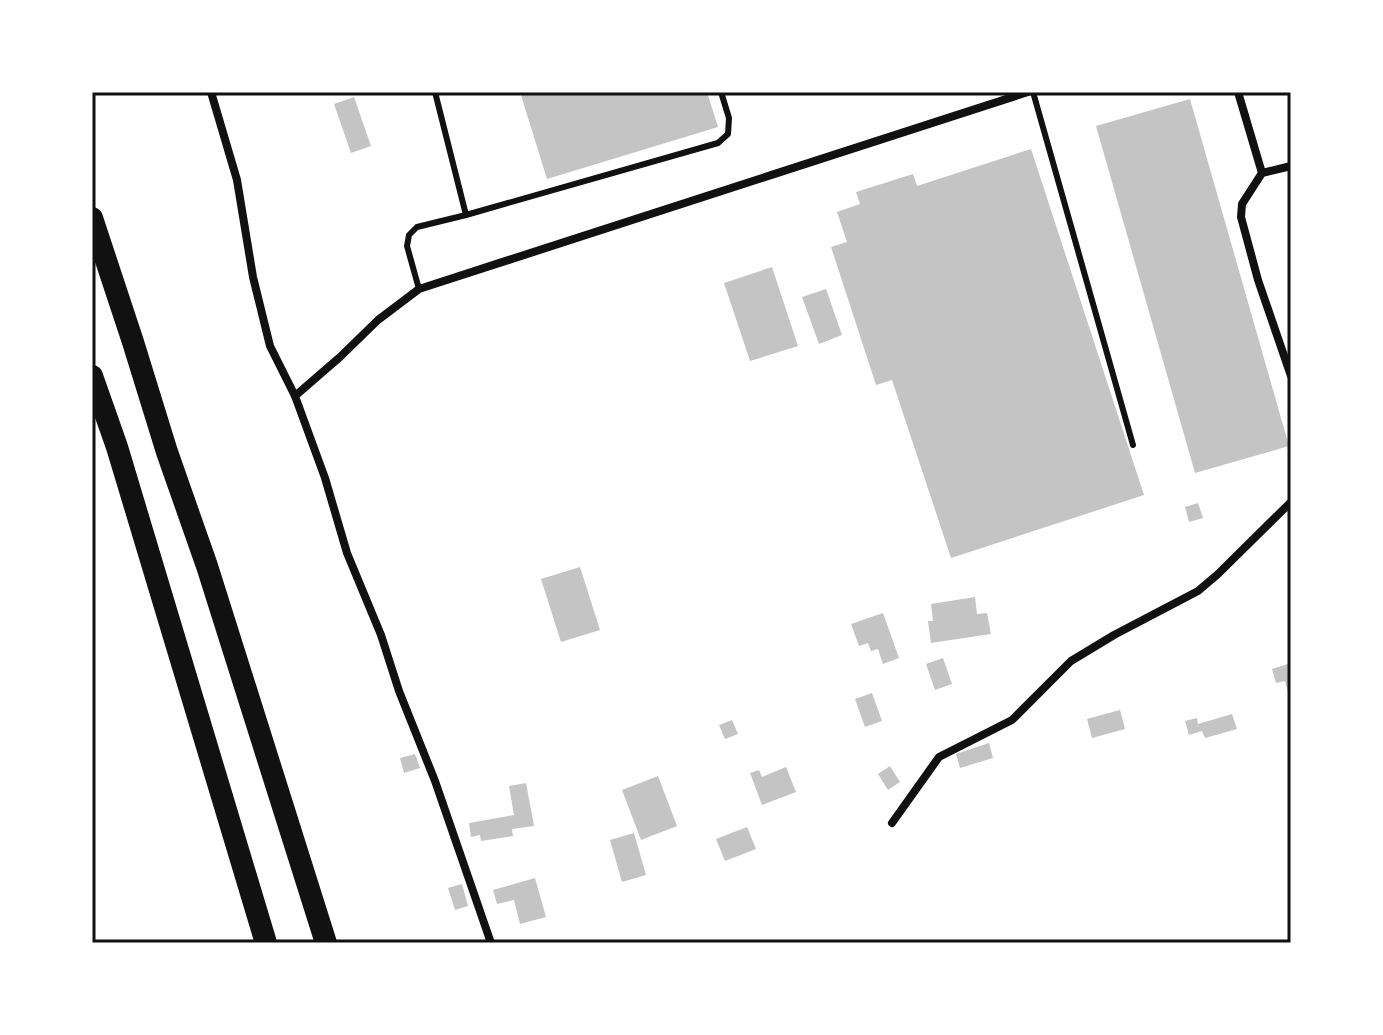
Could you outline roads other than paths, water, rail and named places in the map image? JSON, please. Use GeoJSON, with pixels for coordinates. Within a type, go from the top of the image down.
{"type":"FeatureCollection","features":[{"type":"Feature","properties":{"kind":"highway"},"geometry":{"type":"LineString","coordinates":[[92,218],[207,566],[326,943]]}},
{"type":"Feature","properties":{"kind":"highway"},"geometry":{"type":"LineString","coordinates":[[92,376],[117,447],[266,943]]}},
{"type":"Feature","properties":{"kind":"street"},"geometry":{"type":"LineString","coordinates":[[211,92],[237,180],[253,277],[270,346],[295,396],[325,478],[347,553],[435,781],[491,943]]}},
{"type":"Feature","properties":{"kind":"street"},"geometry":{"type":"LineString","coordinates":[[295,396],[378,320],[419,289],[1030,92]]}},
{"type":"Feature","properties":{"kind":"street"},"geometry":{"type":"LineString","coordinates":[[1238,92],[1262,173]]}},
{"type":"Feature","properties":{"kind":"street"},"geometry":{"type":"LineString","coordinates":[[1291,166],[1262,173],[1242,204],[1241,217],[1258,280],[1291,376]]}},
{"type":"Feature","properties":{"kind":"street"},"geometry":{"type":"LineString","coordinates":[[892,823],[939,757],[1012,720],[1071,661],[1198,591],[1291,502]]}},
{"type":"Feature","properties":{"kind":"lane"},"geometry":{"type":"LineString","coordinates":[[435,92],[466,215]]}},
{"type":"Feature","properties":{"kind":"lane"},"geometry":{"type":"LineString","coordinates":[[419,289],[407,246],[409,235],[417,227],[718,143],[728,134],[729,118],[721,92]]}},
{"type":"Feature","properties":{"kind":"lane"},"geometry":{"type":"LineString","coordinates":[[1030,92],[1133,445]]}}]}
